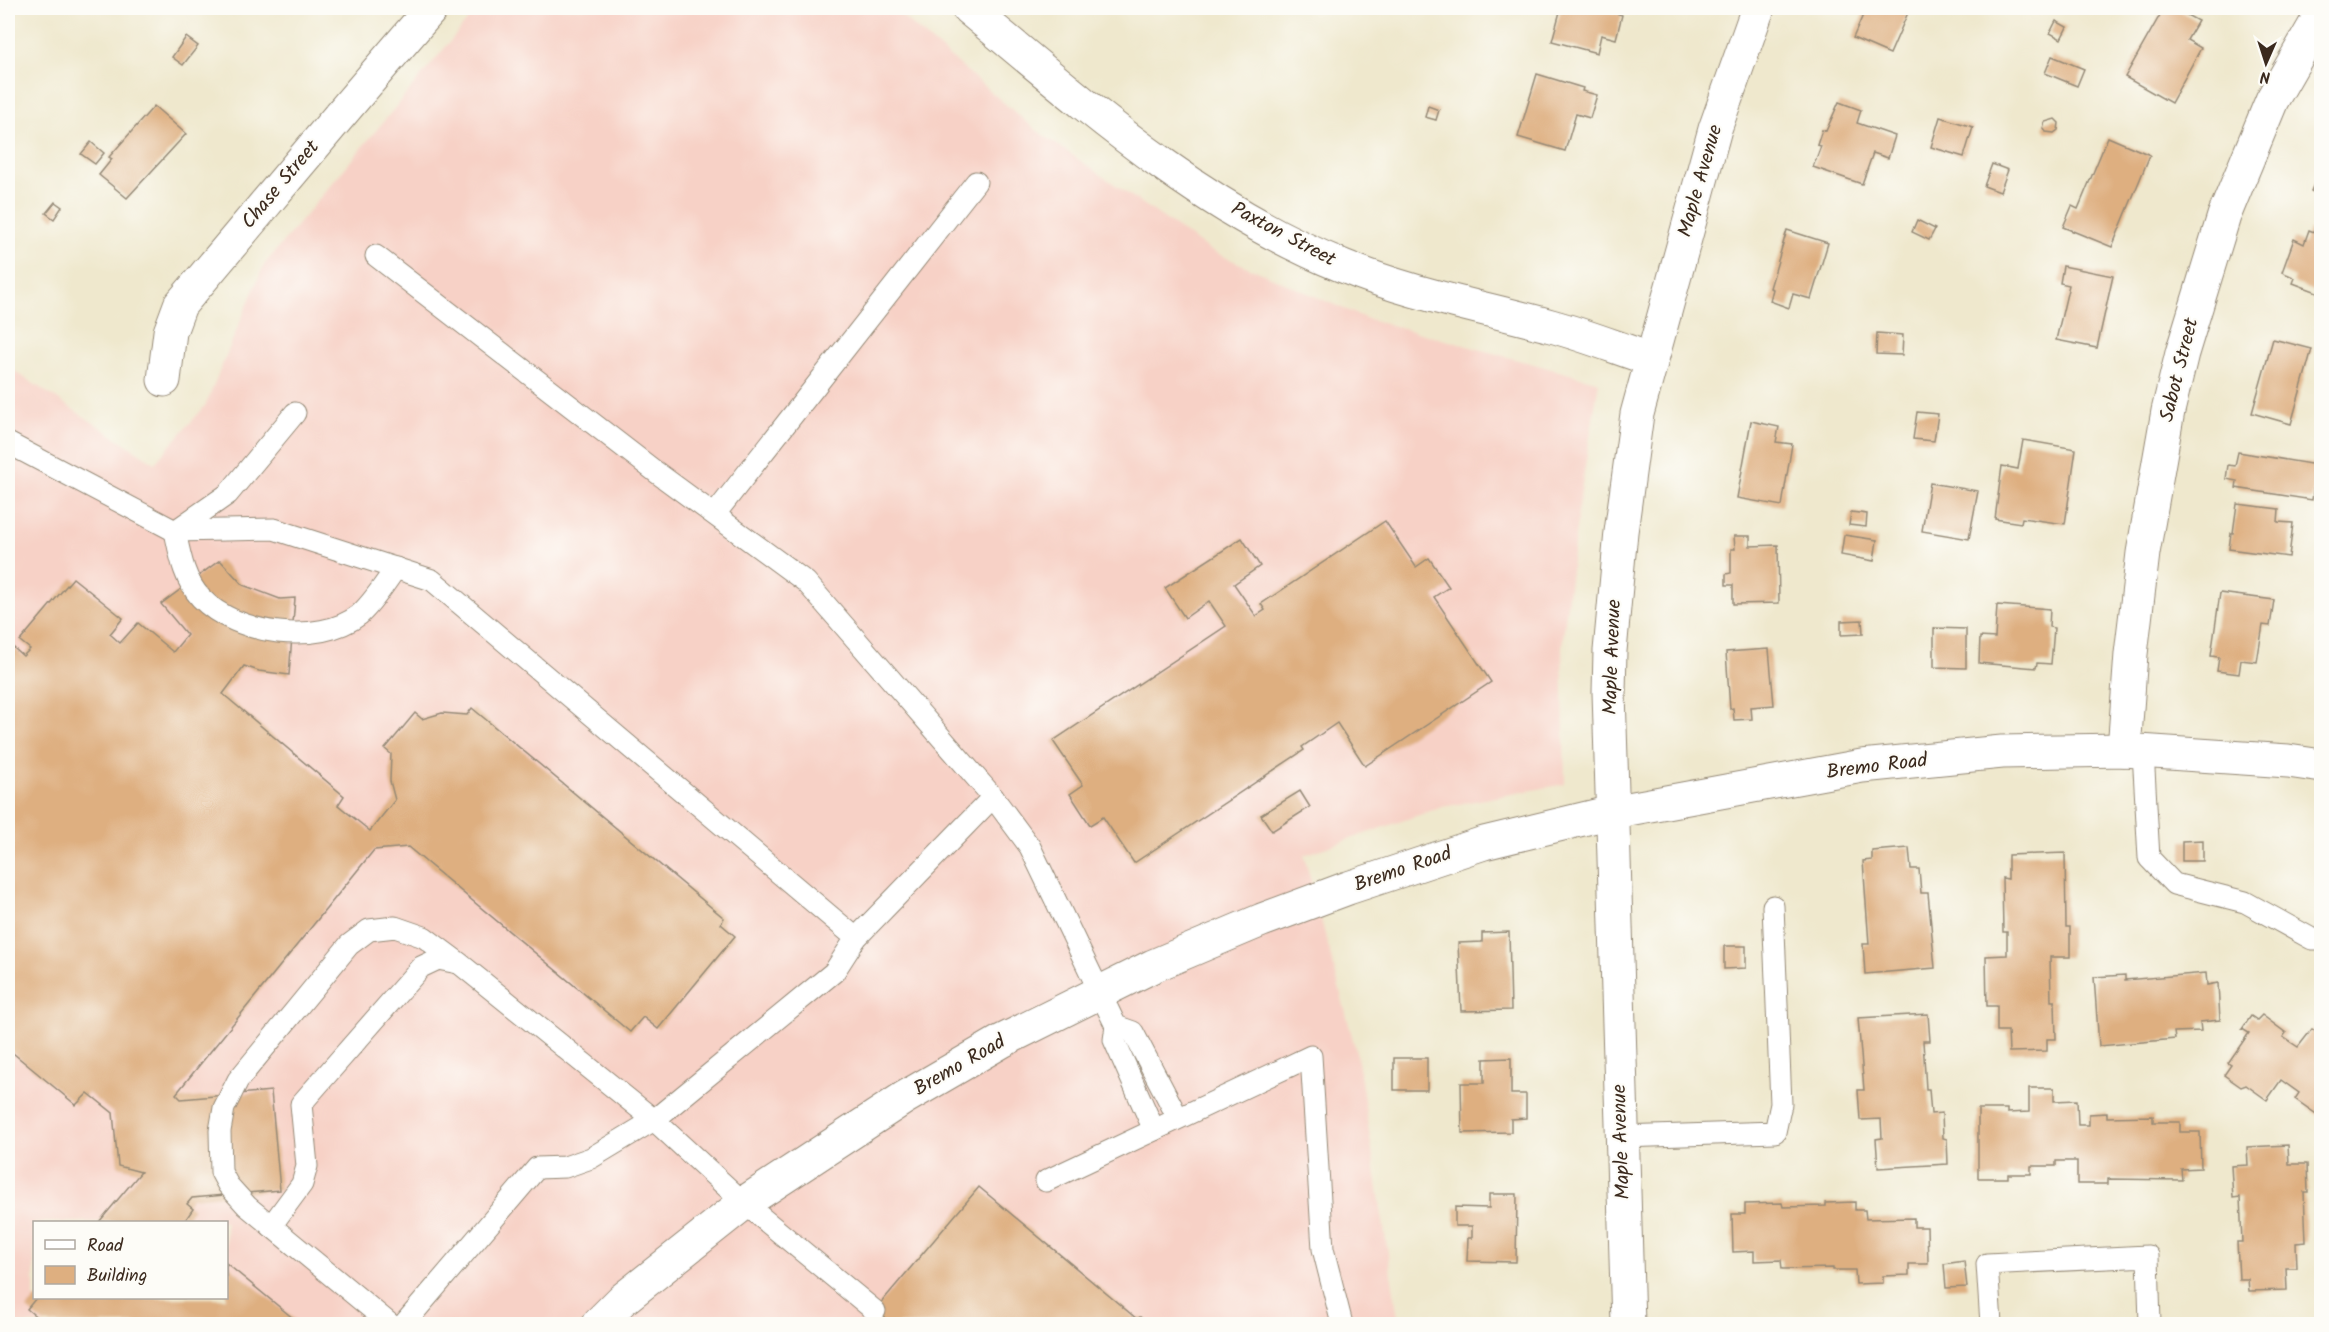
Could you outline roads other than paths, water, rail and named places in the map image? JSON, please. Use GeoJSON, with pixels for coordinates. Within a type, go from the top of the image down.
{"type":"FeatureCollection","features":[{"type":"Feature","properties":{"kind":"street","name":"Chase Street"},"geometry":{"type":"LineString","coordinates":[[164,380],[170,332],[180,305],[340,113],[432,8]]}},
{"type":"Feature","properties":{"kind":"street","name":"Paxton Street"},"geometry":{"type":"LineString","coordinates":[[968,8],[1121,134],[1237,213],[1297,246],[1343,267],[1417,292],[1553,327],[1650,359]]}},
{"type":"Feature","properties":{"kind":"street","name":"Maple Avenue"},"geometry":{"type":"LineString","coordinates":[[1628,1324],[1609,692],[1610,651],[1621,531],[1636,414],[1650,359],[1715,129],[1758,8]]}},
{"type":"Feature","properties":{"kind":"street","name":"Sabot Street"},"geometry":{"type":"LineString","coordinates":[[2133,751],[2131,654],[2143,553],[2168,411],[2182,353],[2224,216],[2267,110],[2322,13]]}},
{"type":"Feature","properties":{"kind":"street","name":"Bremo Road"},"geometry":{"type":"LineString","coordinates":[[598,1324],[622,1300],[744,1203],[904,1098],[1002,1041],[1164,961],[1262,920],[1348,888],[1484,843],[1612,812],[1862,766],[2002,752],[2066,749],[2133,751],[2288,761],[2322,766]]}},
{"type":"Feature","properties":{"kind":"lane"},"geometry":{"type":"LineString","coordinates":[[715,514],[976,182]]}},
{"type":"Feature","properties":{"kind":"lane"},"geometry":{"type":"LineString","coordinates":[[376,256],[656,472],[806,582],[993,797],[1030,847],[1116,1026],[1114,1040],[1154,1130]]}},
{"type":"Feature","properties":{"kind":"lane"},"geometry":{"type":"LineString","coordinates":[[175,531],[228,494],[295,413]]}},
{"type":"Feature","properties":{"kind":"lane"},"geometry":{"type":"LineString","coordinates":[[8,443],[175,531],[274,530],[432,580],[856,938]]}},
{"type":"Feature","properties":{"kind":"lane"},"geometry":{"type":"LineString","coordinates":[[175,531],[183,569],[201,598],[235,622],[269,633],[313,631],[341,625],[360,614],[396,568]]}},
{"type":"Feature","properties":{"kind":"lane"},"geometry":{"type":"LineString","coordinates":[[2133,751],[2149,858],[2175,884],[2245,902],[2312,939],[2322,939]]}},
{"type":"Feature","properties":{"kind":"lane"},"geometry":{"type":"LineString","coordinates":[[404,1324],[537,1168],[565,1167],[591,1158],[654,1120],[834,972],[856,938],[993,797]]}},
{"type":"Feature","properties":{"kind":"lane"},"geometry":{"type":"LineString","coordinates":[[1622,1137],[1775,1132],[1781,1104],[1773,906]]}},
{"type":"Feature","properties":{"kind":"lane"},"geometry":{"type":"LineString","coordinates":[[390,1324],[271,1226],[228,1185],[221,1172],[220,1131],[224,1108],[238,1080],[349,945],[369,930],[394,927],[424,937],[459,963],[654,1120],[744,1203],[875,1311]]}},
{"type":"Feature","properties":{"kind":"lane"},"geometry":{"type":"LineString","coordinates":[[271,1226],[302,1184],[306,1166],[301,1104],[421,967],[438,958],[459,963]]}},
{"type":"Feature","properties":{"kind":"lane"},"geometry":{"type":"LineString","coordinates":[[1116,1026],[1133,1032],[1178,1118]]}},
{"type":"Feature","properties":{"kind":"lane"},"geometry":{"type":"LineString","coordinates":[[1047,1181],[1311,1056],[1323,1249],[1342,1324]]}},
{"type":"Feature","properties":{"kind":"lane"},"geometry":{"type":"LineString","coordinates":[[1991,1324],[1988,1264],[2148,1256],[2150,1324]]}}]}
